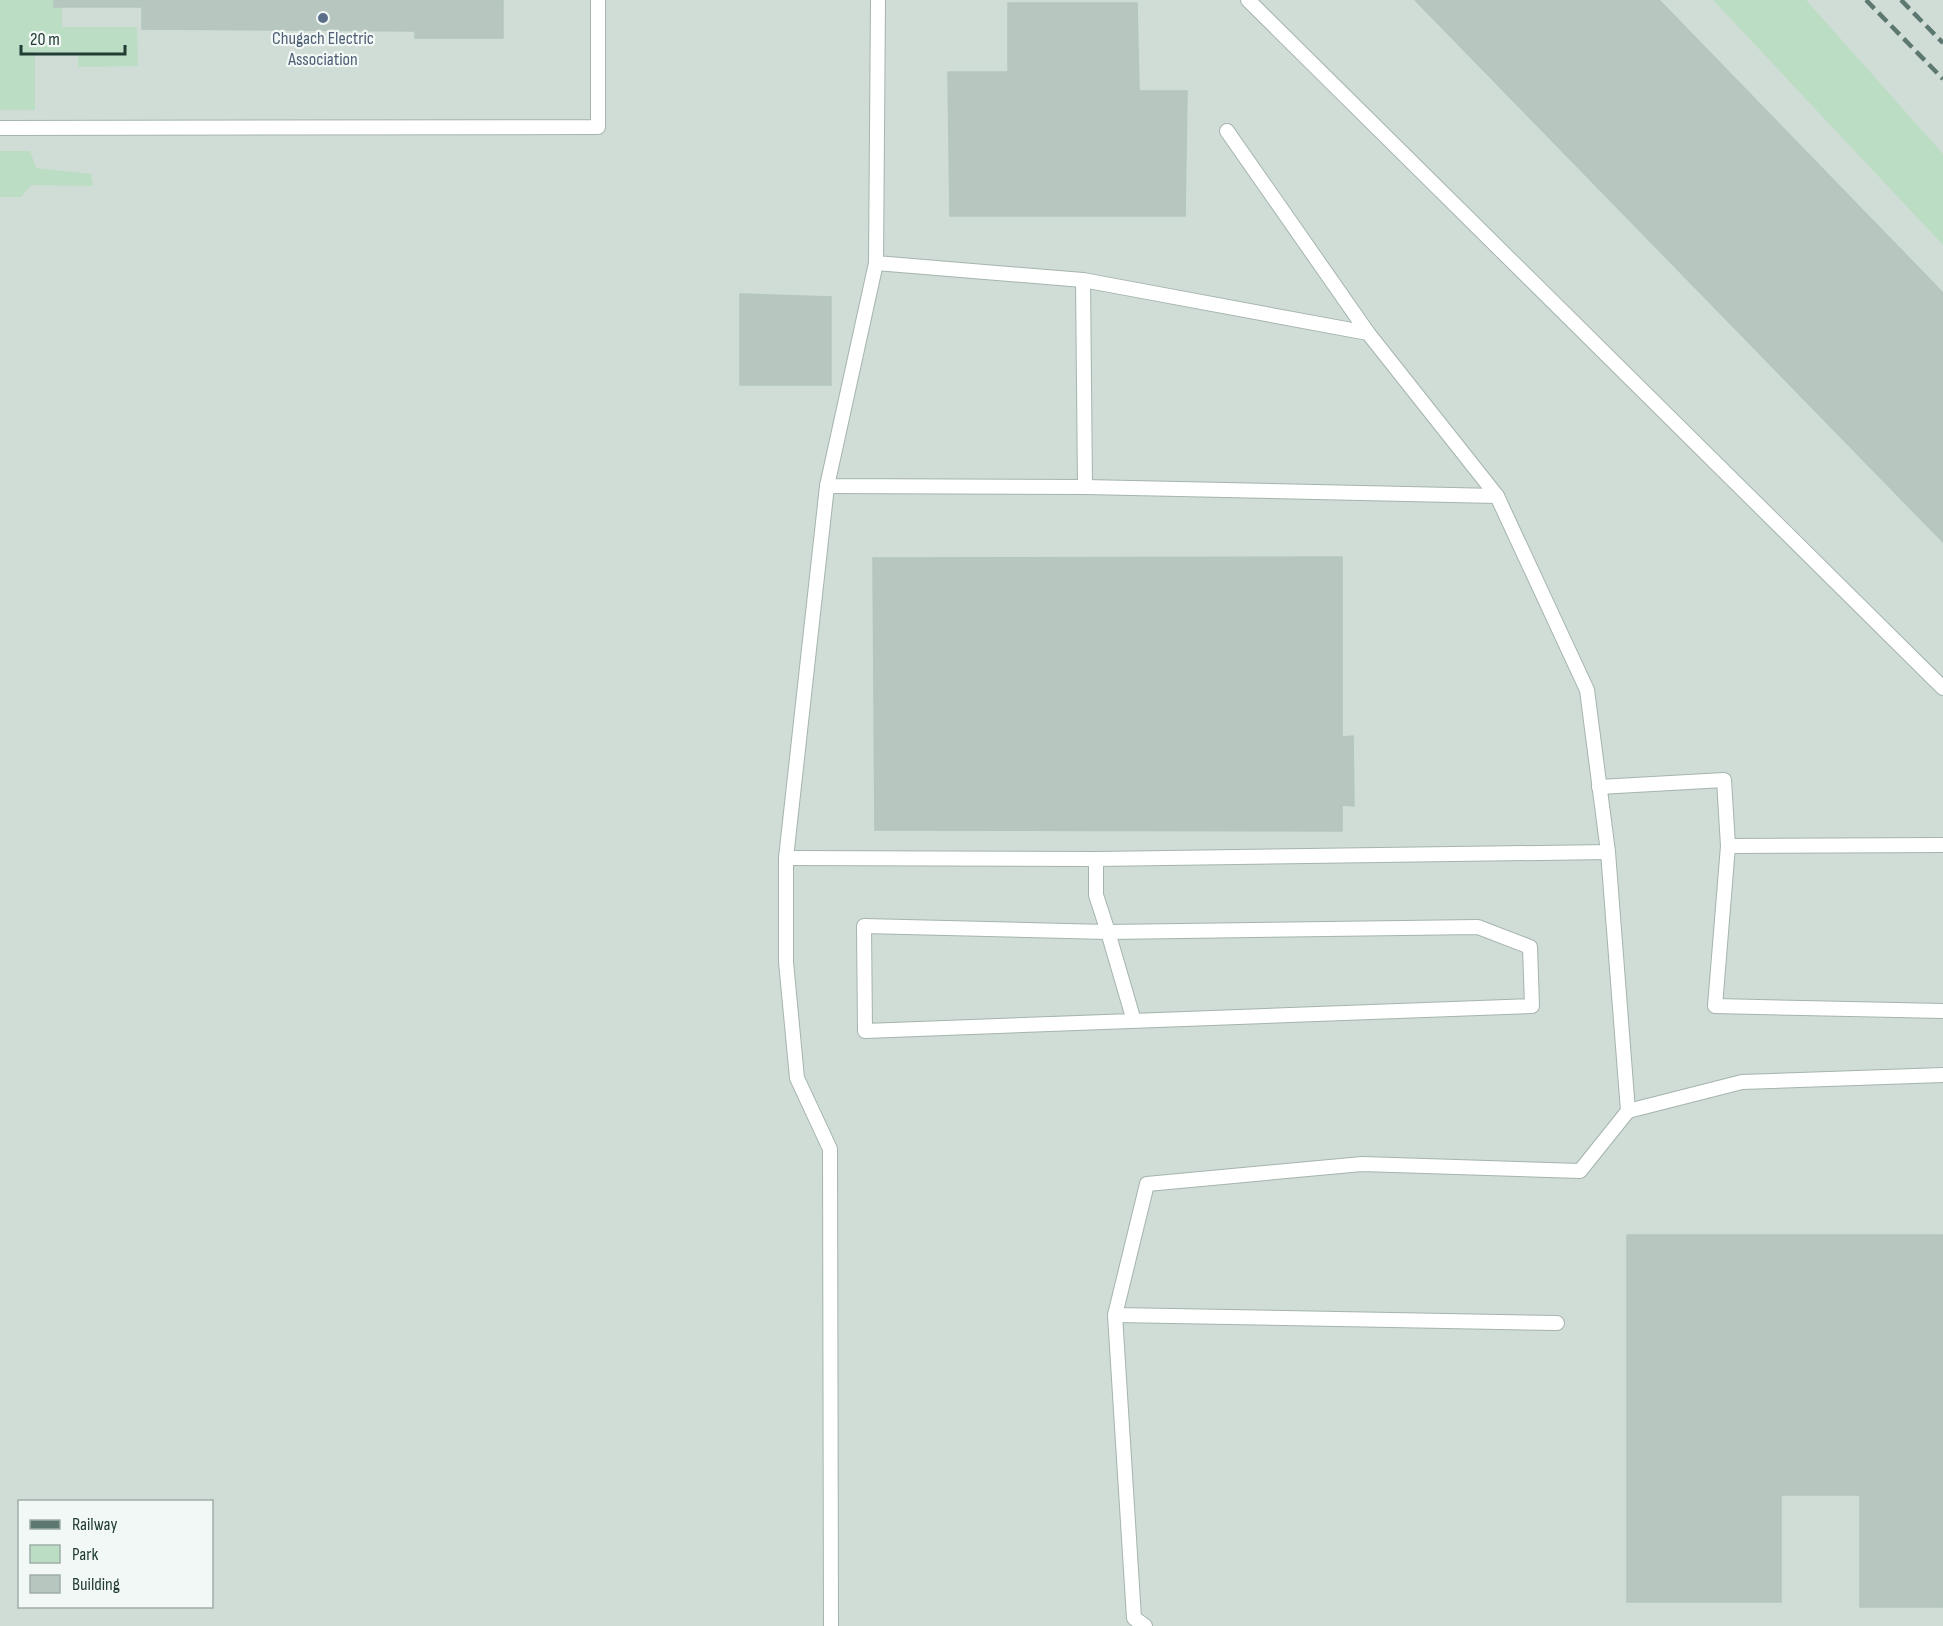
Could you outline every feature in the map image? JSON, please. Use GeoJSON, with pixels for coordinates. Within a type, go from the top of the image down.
{"type":"FeatureCollection","features":[{"type":"Feature","properties":{"kind":"lane"},"geometry":{"type":"LineString","coordinates":[[0,128],[598,127],[598,0]]}},
{"type":"Feature","properties":{"kind":"lane"},"geometry":{"type":"LineString","coordinates":[[831,1626],[830,1149],[797,1078],[786,962],[786,858],[828,486],[876,262],[878,0]]}},
{"type":"Feature","properties":{"kind":"lane"},"geometry":{"type":"LineString","coordinates":[[1248,0],[1943,688]]}},
{"type":"Feature","properties":{"kind":"lane"},"geometry":{"type":"LineString","coordinates":[[1227,131],[1368,333],[1497,496],[1587,690],[1608,852],[1628,1111]]}},
{"type":"Feature","properties":{"kind":"lane"},"geometry":{"type":"LineString","coordinates":[[876,262],[1083,280],[1368,333]]}},
{"type":"Feature","properties":{"kind":"lane"},"geometry":{"type":"LineString","coordinates":[[1083,280],[1085,487]]}},
{"type":"Feature","properties":{"kind":"lane"},"geometry":{"type":"LineString","coordinates":[[828,486],[1085,487],[1497,496]]}},
{"type":"Feature","properties":{"kind":"lane"},"geometry":{"type":"LineString","coordinates":[[1599,787],[1724,780],[1728,846],[1715,1006],[1943,1011]]}},
{"type":"Feature","properties":{"kind":"lane"},"geometry":{"type":"LineString","coordinates":[[1728,846],[1943,845]]}},
{"type":"Feature","properties":{"kind":"lane"},"geometry":{"type":"LineString","coordinates":[[786,858],[1096,860],[1608,852]]}},
{"type":"Feature","properties":{"kind":"lane"},"geometry":{"type":"LineString","coordinates":[[1096,860],[1096,895],[1134,1021]]}},
{"type":"Feature","properties":{"kind":"lane"},"geometry":{"type":"LineString","coordinates":[[864,926],[1108,932],[1478,927],[1530,947],[1532,1006],[865,1031],[864,926]]}},
{"type":"Feature","properties":{"kind":"lane"},"geometry":{"type":"LineString","coordinates":[[1145,1626],[1134,1618],[1115,1315],[1147,1184],[1362,1164],[1580,1171],[1628,1111],[1742,1082],[1943,1075]]}},
{"type":"Feature","properties":{"kind":"lane"},"geometry":{"type":"LineString","coordinates":[[1115,1315],[1557,1323]]}},
{"type":"Feature","properties":{"kind":"shaded area"},"geometry":{"type":"Polygon","coordinates":[[[0,0],[1943,0],[1943,1626],[0,1626],[0,0]]]}},
{"type":"Feature","properties":{"kind":"green space"},"geometry":{"type":"Polygon","coordinates":[[[0,0],[54,0],[54,7],[62,7],[62,27],[137,27],[138,66],[78,67],[78,53],[35,52],[35,110],[0,110],[0,0]]]}},
{"type":"Feature","properties":{"kind":"green space"},"geometry":{"type":"Polygon","coordinates":[[[1713,0],[1806,0],[1943,154],[1943,245],[1713,0]]]}},
{"type":"Feature","properties":{"kind":"green space"},"geometry":{"type":"Polygon","coordinates":[[[0,151],[30,151],[36,168],[91,174],[93,186],[31,185],[21,197],[0,197],[0,151]]]}},
{"type":"Feature","properties":{"kind":"building","name":"Chugach Electric Association"},"geometry":{"type":"Polygon","coordinates":[[[54,0],[503,0],[503,38],[415,38],[415,31],[142,29],[142,7],[54,7],[54,0]]]}},
{"type":"Feature","properties":{"kind":"building"},"geometry":{"type":"Polygon","coordinates":[[[1415,0],[1659,0],[1943,293],[1943,542],[1415,0]]]}},
{"type":"Feature","properties":{"kind":"building"},"geometry":{"type":"Polygon","coordinates":[[[1008,3],[1137,3],[1139,91],[1187,91],[1185,216],[950,216],[948,72],[1008,72],[1008,3]]]}},
{"type":"Feature","properties":{"kind":"building"},"geometry":{"type":"Polygon","coordinates":[[[740,294],[831,297],[831,385],[740,385],[740,294]]]}},
{"type":"Feature","properties":{"kind":"building"},"geometry":{"type":"Polygon","coordinates":[[[1342,557],[1342,737],[1353,736],[1354,806],[1342,805],[1342,831],[875,830],[873,558],[1342,557]]]}},
{"type":"Feature","properties":{"kind":"building"},"geometry":{"type":"Polygon","coordinates":[[[1627,1235],[1943,1235],[1943,1607],[1860,1607],[1860,1495],[1781,1495],[1781,1602],[1627,1602],[1627,1235]]]}},
{"type":"Feature","properties":{"kind":"railway"},"geometry":{"type":"LineString","coordinates":[[1866,0],[1943,79]]}},
{"type":"Feature","properties":{"kind":"railway"},"geometry":{"type":"LineString","coordinates":[[1901,0],[1943,43]]}},
{"type":"Feature","properties":{"kind":"place","name":"Chugach Electric Association"},"geometry":{"type":"Point","coordinates":[323,18]}}]}
